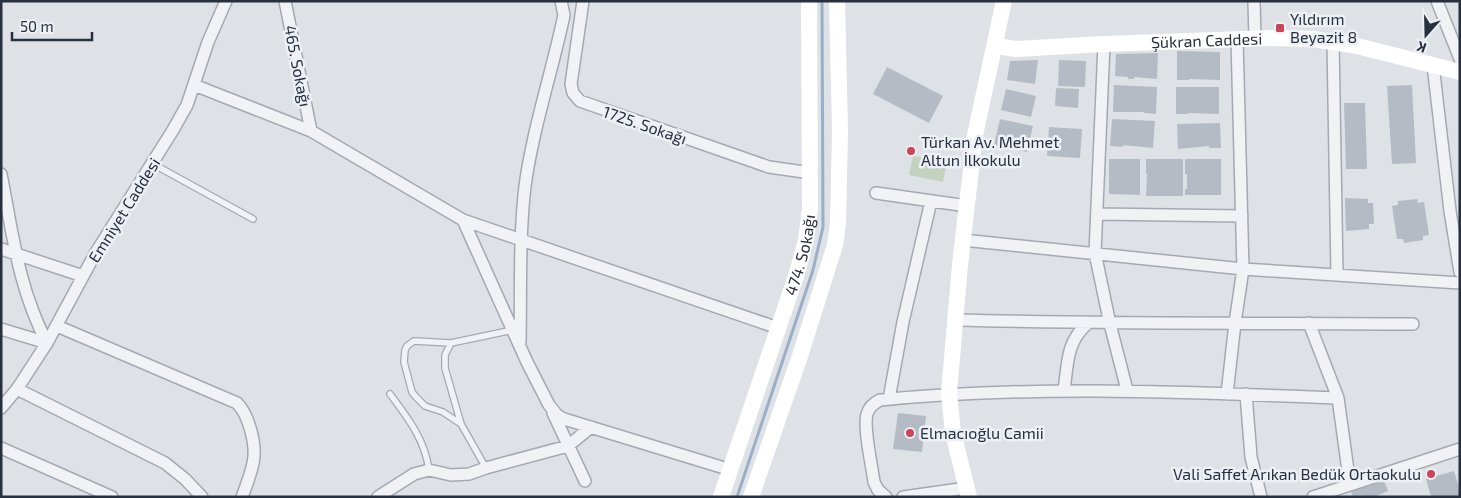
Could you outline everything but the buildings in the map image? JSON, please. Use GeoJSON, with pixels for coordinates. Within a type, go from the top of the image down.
{"type":"FeatureCollection","features":[{"type":"Feature","properties":{"kind":"street","name":"Emniyet Caddesi"},"geometry":{"type":"LineString","coordinates":[[1,408],[17,389],[47,343],[83,276],[153,164],[187,105],[208,42],[226,1]]}},
{"type":"Feature","properties":{"kind":"street","name":"465. Sokağı"},"geometry":{"type":"LineString","coordinates":[[285,1],[311,131]]}},
{"type":"Feature","properties":{"kind":"street"},"geometry":{"type":"LineString","coordinates":[[520,347],[521,239],[524,194],[530,156],[564,15],[561,1]]}},
{"type":"Feature","properties":{"kind":"street","name":"1725. Sokağı"},"geometry":{"type":"LineString","coordinates":[[583,1],[571,84],[580,102],[769,167],[811,173]]}},
{"type":"Feature","properties":{"kind":"street","name":"474. Sokağı"},"geometry":{"type":"LineString","coordinates":[[721,497],[806,240],[810,209],[811,173],[809,1]]}},
{"type":"Feature","properties":{"kind":"street","name":"474. Sokağı"},"geometry":{"type":"LineString","coordinates":[[751,497],[800,356],[835,245],[838,224],[840,132],[837,1]]}},
{"type":"Feature","properties":{"kind":"street"},"geometry":{"type":"LineString","coordinates":[[902,497],[968,492],[953,433],[949,393],[963,240],[976,135],[1004,1]]}},
{"type":"Feature","properties":{"kind":"street"},"geometry":{"type":"LineString","coordinates":[[1254,1],[1255,39]]}},
{"type":"Feature","properties":{"kind":"street"},"geometry":{"type":"LineString","coordinates":[[1436,1],[1460,58]]}},
{"type":"Feature","properties":{"kind":"street","name":"Şükran Caddesi"},"geometry":{"type":"LineString","coordinates":[[996,46],[1016,49],[1104,44],[1293,38],[1333,41],[1460,72]]}},
{"type":"Feature","properties":{"kind":"street"},"geometry":{"type":"LineString","coordinates":[[1227,394],[1235,323],[1244,270],[1237,40]]}},
{"type":"Feature","properties":{"kind":"street"},"geometry":{"type":"LineString","coordinates":[[1333,41],[1337,276]]}},
{"type":"Feature","properties":{"kind":"street"},"geometry":{"type":"LineString","coordinates":[[1104,44],[1095,253],[1110,324],[1128,390]]}},
{"type":"Feature","properties":{"kind":"street"},"geometry":{"type":"LineString","coordinates":[[1433,65],[1450,211],[1460,272]]}},
{"type":"Feature","properties":{"kind":"street"},"geometry":{"type":"LineString","coordinates":[[194,85],[311,131],[463,220],[778,328]]}},
{"type":"Feature","properties":{"kind":"street"},"geometry":{"type":"LineString","coordinates":[[2,180],[26,296],[47,343]]}},
{"type":"Feature","properties":{"kind":"street"},"geometry":{"type":"LineString","coordinates":[[876,193],[967,206]]}},
{"type":"Feature","properties":{"kind":"street"},"geometry":{"type":"LineString","coordinates":[[889,399],[903,322],[931,201]]}},
{"type":"Feature","properties":{"kind":"street"},"geometry":{"type":"LineString","coordinates":[[1097,214],[1242,216]]}},
{"type":"Feature","properties":{"kind":"street"},"geometry":{"type":"LineString","coordinates":[[463,220],[512,330],[585,481]]}},
{"type":"Feature","properties":{"kind":"street"},"geometry":{"type":"LineString","coordinates":[[963,240],[1244,270],[1460,284]]}},
{"type":"Feature","properties":{"kind":"street"},"geometry":{"type":"LineString","coordinates":[[1,249],[83,276]]}},
{"type":"Feature","properties":{"kind":"street"},"geometry":{"type":"LineString","coordinates":[[956,320],[1110,324],[1413,324]]}},
{"type":"Feature","properties":{"kind":"street"},"geometry":{"type":"LineString","coordinates":[[1064,390],[1071,345],[1077,334],[1088,323]]}},
{"type":"Feature","properties":{"kind":"street"},"geometry":{"type":"LineString","coordinates":[[1309,323],[1338,398],[1350,485]]}},
{"type":"Feature","properties":{"kind":"street"},"geometry":{"type":"LineString","coordinates":[[57,326],[237,402],[249,420],[254,461],[242,497]]}},
{"type":"Feature","properties":{"kind":"street"},"geometry":{"type":"LineString","coordinates":[[1,328],[47,343]]}},
{"type":"Feature","properties":{"kind":"street"},"geometry":{"type":"LineString","coordinates":[[17,389],[165,463],[185,479],[202,497]]}},
{"type":"Feature","properties":{"kind":"street"},"geometry":{"type":"LineString","coordinates":[[886,497],[878,490],[874,482],[866,423],[867,414],[872,406],[880,400],[949,393],[1064,390],[1128,390],[1338,398]]}},
{"type":"Feature","properties":{"kind":"street"},"geometry":{"type":"LineString","coordinates":[[1246,394],[1251,457],[1261,497]]}},
{"type":"Feature","properties":{"kind":"street"},"geometry":{"type":"LineString","coordinates":[[552,410],[560,417],[731,470]]}},
{"type":"Feature","properties":{"kind":"street"},"geometry":{"type":"LineString","coordinates":[[378,497],[414,474],[429,470],[452,475],[478,472],[486,468],[568,446],[591,427]]}},
{"type":"Feature","properties":{"kind":"street"},"geometry":{"type":"LineString","coordinates":[[1,448],[112,497]]}},
{"type":"Feature","properties":{"kind":"street"},"geometry":{"type":"LineString","coordinates":[[1313,497],[1336,493],[1350,485],[1460,449]]}},
{"type":"Feature","properties":{"kind":"lane"},"geometry":{"type":"LineString","coordinates":[[153,164],[253,219]]}},
{"type":"Feature","properties":{"kind":"lane"},"geometry":{"type":"LineString","coordinates":[[461,424],[443,412],[425,406],[412,392],[403,358],[407,346],[414,341],[451,343],[512,330]]}},
{"type":"Feature","properties":{"kind":"lane"},"geometry":{"type":"LineString","coordinates":[[451,343],[445,355],[445,368],[461,424],[486,468]]}},
{"type":"Feature","properties":{"kind":"lane"},"geometry":{"type":"LineString","coordinates":[[390,394],[421,439],[429,470]]}},
{"type":"Feature","properties":{"kind":"green space"},"geometry":{"type":"Polygon","coordinates":[[[913,156],[947,162],[943,182],[909,175],[913,156]]]}},
{"type":"Feature","properties":{"kind":"waterway"},"geometry":{"type":"LineString","coordinates":[[737,497],[813,270],[823,227],[822,1]]}},
{"type":"Feature","properties":{"kind":"place","name":"Yıldırım Beyazit 8"},"geometry":{"type":"Point","coordinates":[1280,28]}},
{"type":"Feature","properties":{"kind":"place","name":"Türkan Av. Mehmet Altun İlkokulu"},"geometry":{"type":"Point","coordinates":[911,151]}},
{"type":"Feature","properties":{"kind":"place","name":"Elmacıoğlu Camii"},"geometry":{"type":"Point","coordinates":[910,433]}},
{"type":"Feature","properties":{"kind":"place","name":"Vali Saffet Arıkan Bedük Ortaokulu"},"geometry":{"type":"Point","coordinates":[1431,474]}}]}
